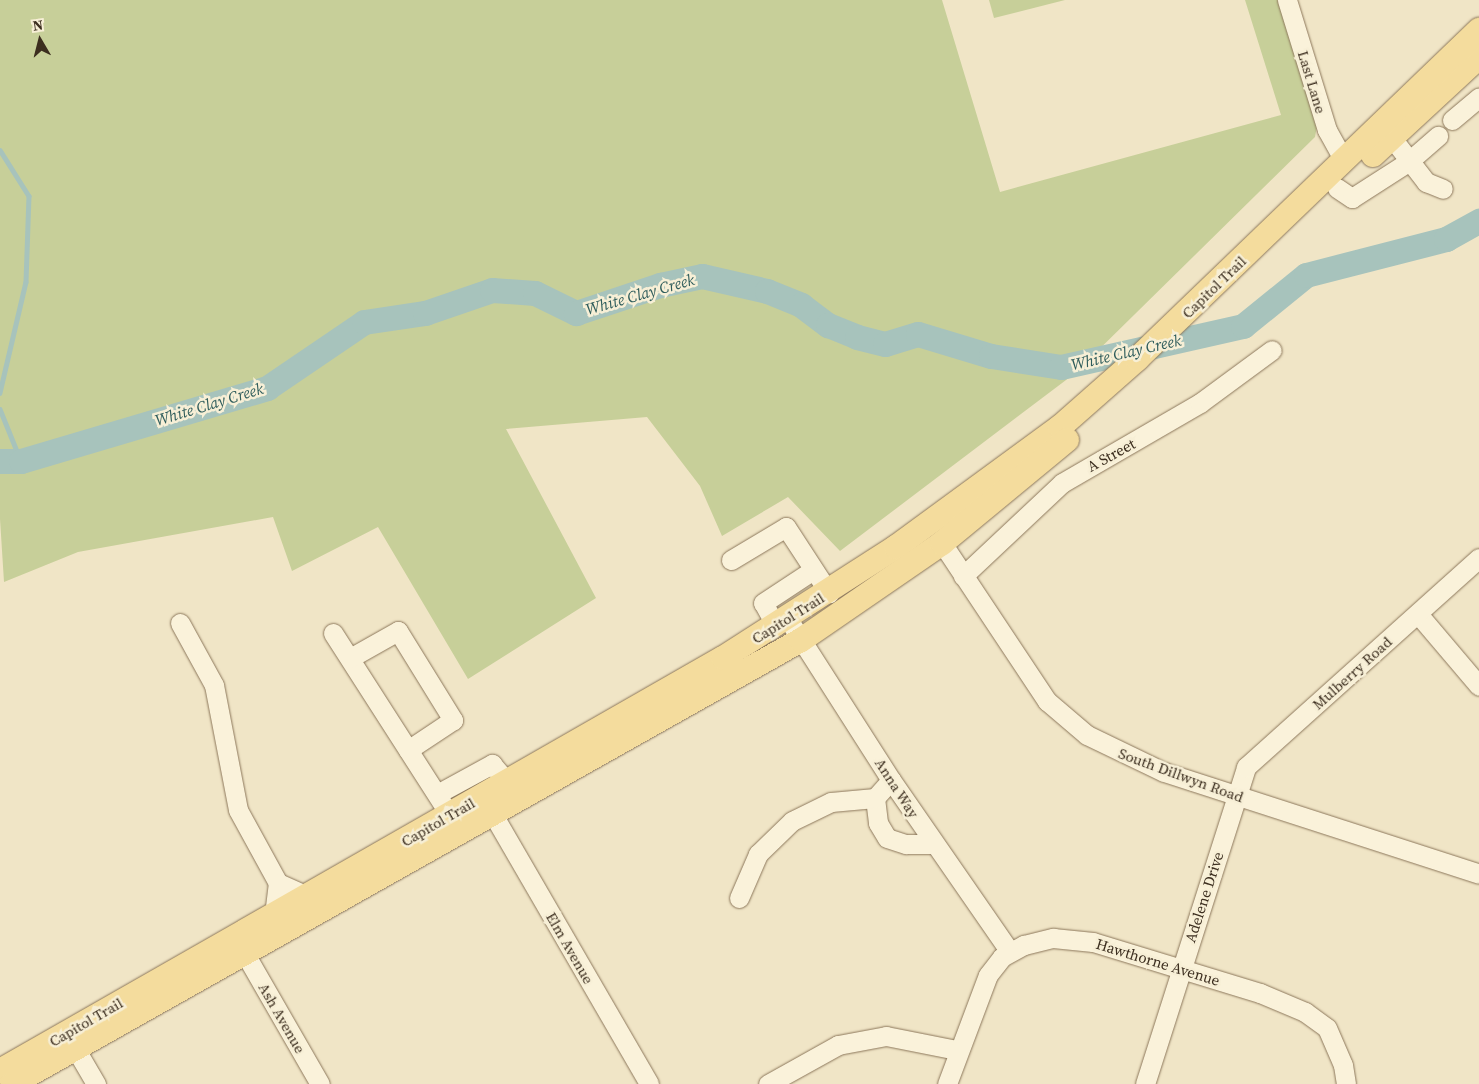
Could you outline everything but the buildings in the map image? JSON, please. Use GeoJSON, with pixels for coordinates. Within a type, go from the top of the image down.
{"type":"FeatureCollection","features":[{"type":"Feature","properties":{"kind":"main road","name":"Capitol Trail"},"geometry":{"type":"LineString","coordinates":[[1323,195],[1344,160],[1479,30]]}},
{"type":"Feature","properties":{"kind":"main road","name":"Capitol Trail"},"geometry":{"type":"LineString","coordinates":[[12,1084],[491,811],[801,640],[942,543],[1323,195],[1392,138],[1479,57]]}},
{"type":"Feature","properties":{"kind":"main road","name":"Capitol Trail"},"geometry":{"type":"LineString","coordinates":[[0,1071],[450,815],[782,623],[1065,432]]}},
{"type":"Feature","properties":{"kind":"street","name":"Last Lane"},"geometry":{"type":"LineString","coordinates":[[1287,0],[1327,130],[1344,160]]}},
{"type":"Feature","properties":{"kind":"street"},"geometry":{"type":"LineString","coordinates":[[1452,120],[1479,97]]}},
{"type":"Feature","properties":{"kind":"street"},"geometry":{"type":"LineString","coordinates":[[1323,195],[1352,198],[1408,162],[1438,136]]}},
{"type":"Feature","properties":{"kind":"street"},"geometry":{"type":"LineString","coordinates":[[1392,138],[1408,162],[1426,182],[1443,189]]}},
{"type":"Feature","properties":{"kind":"street","name":"A Street"},"geometry":{"type":"LineString","coordinates":[[963,576],[1062,483],[1200,403],[1272,350]]}},
{"type":"Feature","properties":{"kind":"street"},"geometry":{"type":"LineString","coordinates":[[731,560],[786,527],[829,592]]}},
{"type":"Feature","properties":{"kind":"street","name":"South Dillwyn Road"},"geometry":{"type":"LineString","coordinates":[[942,543],[1032,681],[1066,720],[1133,760],[1479,874]]}},
{"type":"Feature","properties":{"kind":"street","name":"Mulberry Road"},"geometry":{"type":"LineString","coordinates":[[1236,795],[1246,767],[1479,558]]}},
{"type":"Feature","properties":{"kind":"street","name":"Anna Way"},"geometry":{"type":"LineString","coordinates":[[814,570],[763,603],[801,640],[891,780],[1010,952]]}},
{"type":"Feature","properties":{"kind":"street"},"geometry":{"type":"LineString","coordinates":[[1418,614],[1479,686]]}},
{"type":"Feature","properties":{"kind":"street"},"geometry":{"type":"LineString","coordinates":[[180,623],[214,684],[238,810],[278,883],[274,915]]}},
{"type":"Feature","properties":{"kind":"street"},"geometry":{"type":"LineString","coordinates":[[350,658],[398,631],[453,720],[408,750]]}},
{"type":"Feature","properties":{"kind":"street"},"geometry":{"type":"LineString","coordinates":[[333,633],[450,815]]}},
{"type":"Feature","properties":{"kind":"street"},"geometry":{"type":"LineString","coordinates":[[437,794],[492,764],[507,782]]}},
{"type":"Feature","properties":{"kind":"street"},"geometry":{"type":"LineString","coordinates":[[739,898],[758,854],[792,821],[831,802],[875,798],[891,780]]}},
{"type":"Feature","properties":{"kind":"street","name":"Adelene Drive"},"geometry":{"type":"LineString","coordinates":[[1145,1084],[1236,795]]}},
{"type":"Feature","properties":{"kind":"street"},"geometry":{"type":"LineString","coordinates":[[875,798],[878,823],[887,838],[906,844],[934,844]]}},
{"type":"Feature","properties":{"kind":"street","name":"Elm Avenue"},"geometry":{"type":"LineString","coordinates":[[491,811],[649,1084]]}},
{"type":"Feature","properties":{"kind":"street"},"geometry":{"type":"LineString","coordinates":[[278,883],[307,896]]}},
{"type":"Feature","properties":{"kind":"street","name":"Hawthorne Avenue"},"geometry":{"type":"LineString","coordinates":[[947,1084],[957,1050],[988,975],[1010,952],[1053,938],[1093,942],[1180,971],[1260,993],[1305,1012],[1327,1028],[1343,1065],[1346,1084]]}},
{"type":"Feature","properties":{"kind":"street","name":"Ash Avenue"},"geometry":{"type":"LineString","coordinates":[[244,952],[320,1084]]}},
{"type":"Feature","properties":{"kind":"street"},"geometry":{"type":"LineString","coordinates":[[768,1084],[838,1045],[886,1036],[957,1050]]}},
{"type":"Feature","properties":{"kind":"street"},"geometry":{"type":"LineString","coordinates":[[75,1048],[96,1084]]}},
{"type":"Feature","properties":{"kind":"green space"},"geometry":{"type":"Polygon","coordinates":[[[0,0],[942,0],[1000,192],[1281,115],[1245,0],[1282,0],[1319,115],[1315,137],[1074,374],[840,551],[788,497],[722,536],[700,486],[647,417],[506,429],[596,598],[468,679],[378,527],[292,571],[273,517],[78,552],[4,582],[0,519],[0,0]]]}},
{"type":"Feature","properties":{"kind":"green space"},"geometry":{"type":"Polygon","coordinates":[[[989,0],[1065,0],[994,18],[989,0]]]}},
{"type":"Feature","properties":{"kind":"waterway"},"geometry":{"type":"LineString","coordinates":[[0,150],[29,196],[26,282],[0,393]]}},
{"type":"Feature","properties":{"kind":"waterway","name":"White Clay Creek"},"geometry":{"type":"LineString","coordinates":[[0,461],[21,461],[267,388],[364,322],[425,313],[492,290],[535,293],[576,313],[660,285],[702,276],[767,291],[801,305],[828,325],[857,337],[885,344],[918,334],[991,356],[1061,367],[1243,326],[1306,275],[1446,239],[1479,221]]}},
{"type":"Feature","properties":{"kind":"waterway"},"geometry":{"type":"LineString","coordinates":[[0,409],[21,461]]}}]}
